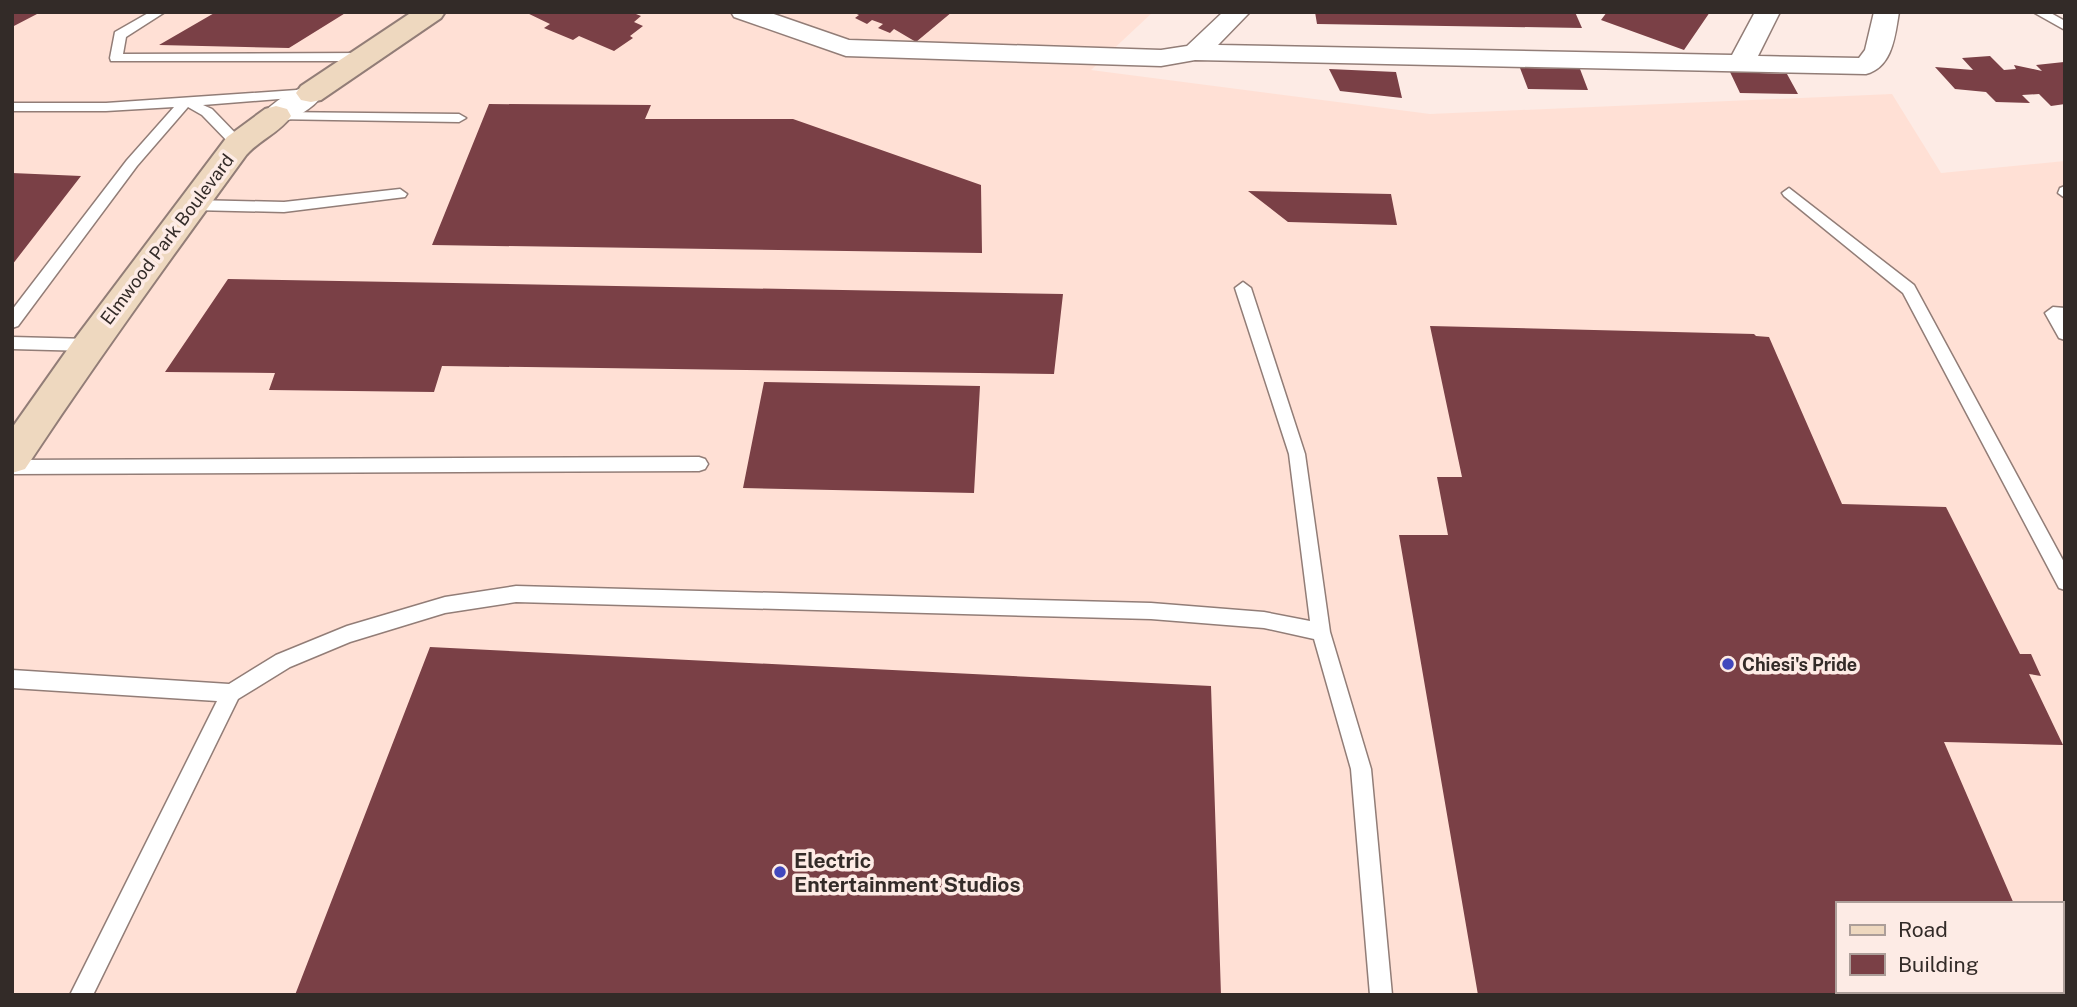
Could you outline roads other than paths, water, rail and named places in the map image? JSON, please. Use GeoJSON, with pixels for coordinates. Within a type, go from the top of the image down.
{"type":"FeatureCollection","features":[{"type":"Feature","properties":{"kind":"street","name":"Elmwood Park Boulevard"},"geometry":{"type":"LineString","coordinates":[[12,458],[89,345],[238,144],[431,12]]}},
{"type":"Feature","properties":{"kind":"street"},"geometry":{"type":"LineString","coordinates":[[743,12],[846,48],[1161,58],[1195,52],[1866,66],[1878,52],[1887,12]]}},
{"type":"Feature","properties":{"kind":"street"},"geometry":{"type":"LineString","coordinates":[[1195,52],[1238,12]]}},
{"type":"Feature","properties":{"kind":"street"},"geometry":{"type":"LineString","coordinates":[[1741,63],[1768,12]]}},
{"type":"Feature","properties":{"kind":"lane"},"geometry":{"type":"LineString","coordinates":[[159,12],[120,35],[116,58],[366,57]]}},
{"type":"Feature","properties":{"kind":"lane"},"geometry":{"type":"LineString","coordinates":[[2039,12],[2065,26]]}},
{"type":"Feature","properties":{"kind":"lane"},"geometry":{"type":"LineString","coordinates":[[12,107],[106,107],[311,93]]}},
{"type":"Feature","properties":{"kind":"lane"},"geometry":{"type":"LineString","coordinates":[[186,101],[207,112],[238,144]]}},
{"type":"Feature","properties":{"kind":"lane"},"geometry":{"type":"LineString","coordinates":[[12,322],[132,163],[186,101]]}},
{"type":"Feature","properties":{"kind":"lane"},"geometry":{"type":"LineString","coordinates":[[276,116],[459,118]]}},
{"type":"Feature","properties":{"kind":"lane"},"geometry":{"type":"LineString","coordinates":[[1789,193],[1909,289],[2065,582]]}},
{"type":"Feature","properties":{"kind":"lane"},"geometry":{"type":"LineString","coordinates":[[192,205],[284,207],[400,194]]}},
{"type":"Feature","properties":{"kind":"lane"},"geometry":{"type":"LineString","coordinates":[[1243,288],[1297,454],[1321,632],[1361,769],[1381,995]]}},
{"type":"Feature","properties":{"kind":"lane"},"geometry":{"type":"LineString","coordinates":[[2065,314],[2053,313],[2065,334]]}},
{"type":"Feature","properties":{"kind":"lane"},"geometry":{"type":"LineString","coordinates":[[12,343],[89,345]]}},
{"type":"Feature","properties":{"kind":"lane"},"geometry":{"type":"LineString","coordinates":[[12,467],[699,464]]}},
{"type":"Feature","properties":{"kind":"lane"},"geometry":{"type":"LineString","coordinates":[[81,995],[231,693],[283,661],[347,634],[444,606],[516,594],[1151,611],[1264,620],[1321,632]]}},
{"type":"Feature","properties":{"kind":"lane"},"geometry":{"type":"LineString","coordinates":[[12,679],[231,693]]}},
{"type":"Feature","properties":{"kind":"place","name":"Chiesi's Pride"},"geometry":{"type":"Point","coordinates":[1728,664]}},
{"type":"Feature","properties":{"kind":"place","name":"Electric Entertainment Studios"},"geometry":{"type":"Point","coordinates":[780,872]}}]}
